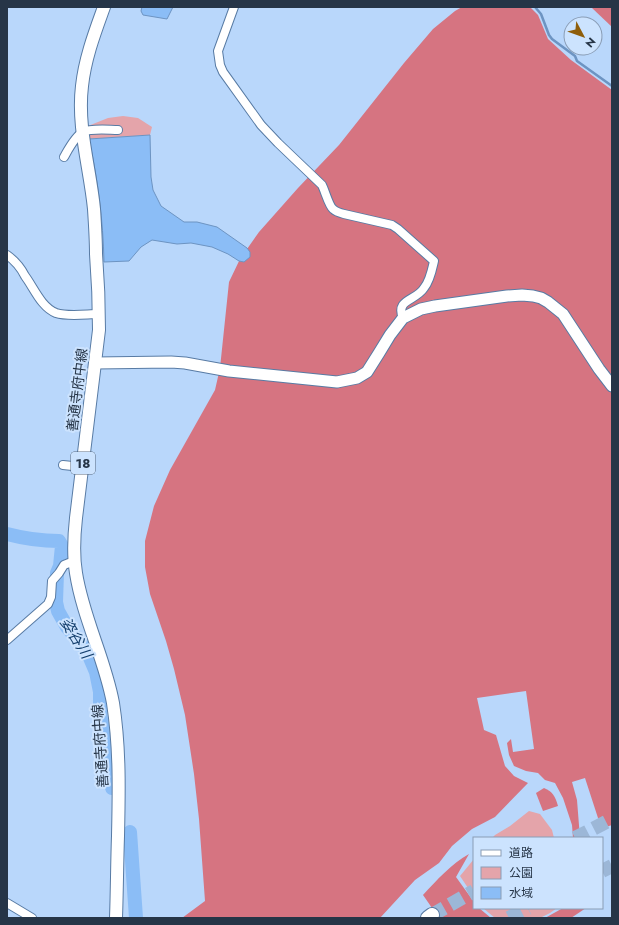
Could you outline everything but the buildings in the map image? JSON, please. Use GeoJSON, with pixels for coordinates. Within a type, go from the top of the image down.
{"type":"FeatureCollection","features":[{"type":"Feature","properties":{"kind":"main road","name":"善通寺府中線"},"geometry":{"type":"LineString","coordinates":[[104,7],[92,43],[84,74],[81,98],[82,132],[94,209],[99,330],[74,534],[74,561],[82,599],[109,686],[118,736],[119,787],[116,918]]}},
{"type":"Feature","properties":{"kind":"street"},"geometry":{"type":"LineString","coordinates":[[234,7],[218,51],[220,65],[223,72],[261,125],[322,185],[326,192],[330,206],[333,209],[344,214],[392,225],[434,261],[424,290],[406,302],[401,308],[403,318]]}},
{"type":"Feature","properties":{"kind":"street"},"geometry":{"type":"LineString","coordinates":[[64,157],[73,142],[82,132],[95,129],[118,130]]}},
{"type":"Feature","properties":{"kind":"street"},"geometry":{"type":"LineString","coordinates":[[7,255],[24,274],[44,306],[56,313],[64,315],[99,314]]}},
{"type":"Feature","properties":{"kind":"street"},"geometry":{"type":"LineString","coordinates":[[95,363],[185,363],[235,372],[337,382],[344,381],[357,378],[367,372],[390,335],[403,318],[421,309],[507,296],[533,296],[548,302],[563,314],[612,386]]}},
{"type":"Feature","properties":{"kind":"street"},"geometry":{"type":"LineString","coordinates":[[63,465],[82,467]]}},
{"type":"Feature","properties":{"kind":"street"},"geometry":{"type":"LineString","coordinates":[[7,640],[48,604],[51,597],[52,581],[64,565],[74,561]]}},
{"type":"Feature","properties":{"kind":"street"},"geometry":{"type":"LineString","coordinates":[[7,903],[32,918]]}},
{"type":"Feature","properties":{"kind":"green space"},"geometry":{"type":"Polygon","coordinates":[[[123,116],[138,118],[152,127],[150,135],[89,139],[88,126],[108,118],[123,116]]]}},
{"type":"Feature","properties":{"kind":"green space"},"geometry":{"type":"Polygon","coordinates":[[[529,811],[540,814],[552,830],[554,837],[493,837],[529,811]]]}},
{"type":"Feature","properties":{"kind":"green space"},"geometry":{"type":"Polygon","coordinates":[[[473,860],[473,896],[460,876],[473,860]]]}},
{"type":"Feature","properties":{"kind":"green space"},"geometry":{"type":"Polygon","coordinates":[[[484,909],[556,909],[540,918],[495,918],[484,909]]]}},
{"type":"Feature","properties":{"kind":"shaded area"},"geometry":{"type":"Polygon","coordinates":[[[462,7],[530,7],[538,15],[548,39],[563,53],[563,56],[567,56],[612,90],[612,825],[606,827],[598,818],[585,778],[572,782],[577,800],[580,837],[573,837],[572,825],[563,798],[555,783],[545,780],[538,773],[526,771],[514,766],[509,755],[507,743],[511,739],[513,752],[534,749],[526,691],[477,698],[484,730],[496,735],[505,766],[514,776],[528,783],[495,817],[472,829],[452,846],[439,863],[415,880],[380,918],[182,918],[205,901],[199,819],[185,715],[166,641],[150,594],[145,567],[145,541],[154,506],[170,470],[215,390],[220,368],[229,282],[240,259],[259,232],[339,145],[433,29],[462,7]]]}},
{"type":"Feature","properties":{"kind":"shaded area"},"geometry":{"type":"Polygon","coordinates":[[[591,7],[612,7],[612,27],[603,18],[603,16],[600,16],[591,7]]]}},
{"type":"Feature","properties":{"kind":"shaded area"},"geometry":{"type":"Polygon","coordinates":[[[544,788],[550,791],[558,806],[543,811],[536,793],[544,788]]]}},
{"type":"Feature","properties":{"kind":"shaded area"},"geometry":{"type":"Polygon","coordinates":[[[469,854],[456,877],[473,901],[473,909],[480,909],[491,918],[439,918],[423,895],[450,867],[469,854]]]}},
{"type":"Feature","properties":{"kind":"shaded area"},"geometry":{"type":"Polygon","coordinates":[[[561,909],[584,909],[571,918],[545,918],[561,909]]]}},
{"type":"Feature","properties":{"kind":"water"},"geometry":{"type":"Polygon","coordinates":[[[142,7],[173,7],[167,19],[143,15],[141,11],[142,7]]]}},
{"type":"Feature","properties":{"kind":"water"},"geometry":{"type":"Polygon","coordinates":[[[150,135],[151,177],[153,190],[161,206],[184,222],[197,222],[217,227],[247,248],[250,252],[250,257],[244,262],[239,261],[212,247],[191,243],[177,244],[152,240],[141,247],[129,261],[104,262],[100,200],[89,139],[150,135]]]}},
{"type":"Feature","properties":{"kind":"waterway"},"geometry":{"type":"LineString","coordinates":[[535,7],[541,14],[552,39],[575,56],[577,61],[612,86]]}},
{"type":"Feature","properties":{"kind":"waterway","name":"姿谷川"},"geometry":{"type":"LineString","coordinates":[[7,534],[45,541],[59,541],[62,546],[60,566],[57,573],[56,602],[58,611],[67,627],[87,651],[96,672],[100,692],[100,713],[112,788]]}},
{"type":"Feature","properties":{"kind":"waterway","name":"姿谷川"},"geometry":{"type":"LineString","coordinates":[[130,832],[136,918]]}},
{"type":"Feature","properties":{"kind":"tunnel"},"geometry":{"type":"LineString","coordinates":[[577,837],[612,819]]}},
{"type":"Feature","properties":{"kind":"tunnel"},"geometry":{"type":"LineString","coordinates":[[603,870],[612,866]]}},
{"type":"Feature","properties":{"kind":"tunnel"},"geometry":{"type":"LineString","coordinates":[[432,915],[473,892]]}},
{"type":"Feature","properties":{"kind":"tunnel"},"geometry":{"type":"LineString","coordinates":[[509,918],[526,909]]}}]}
